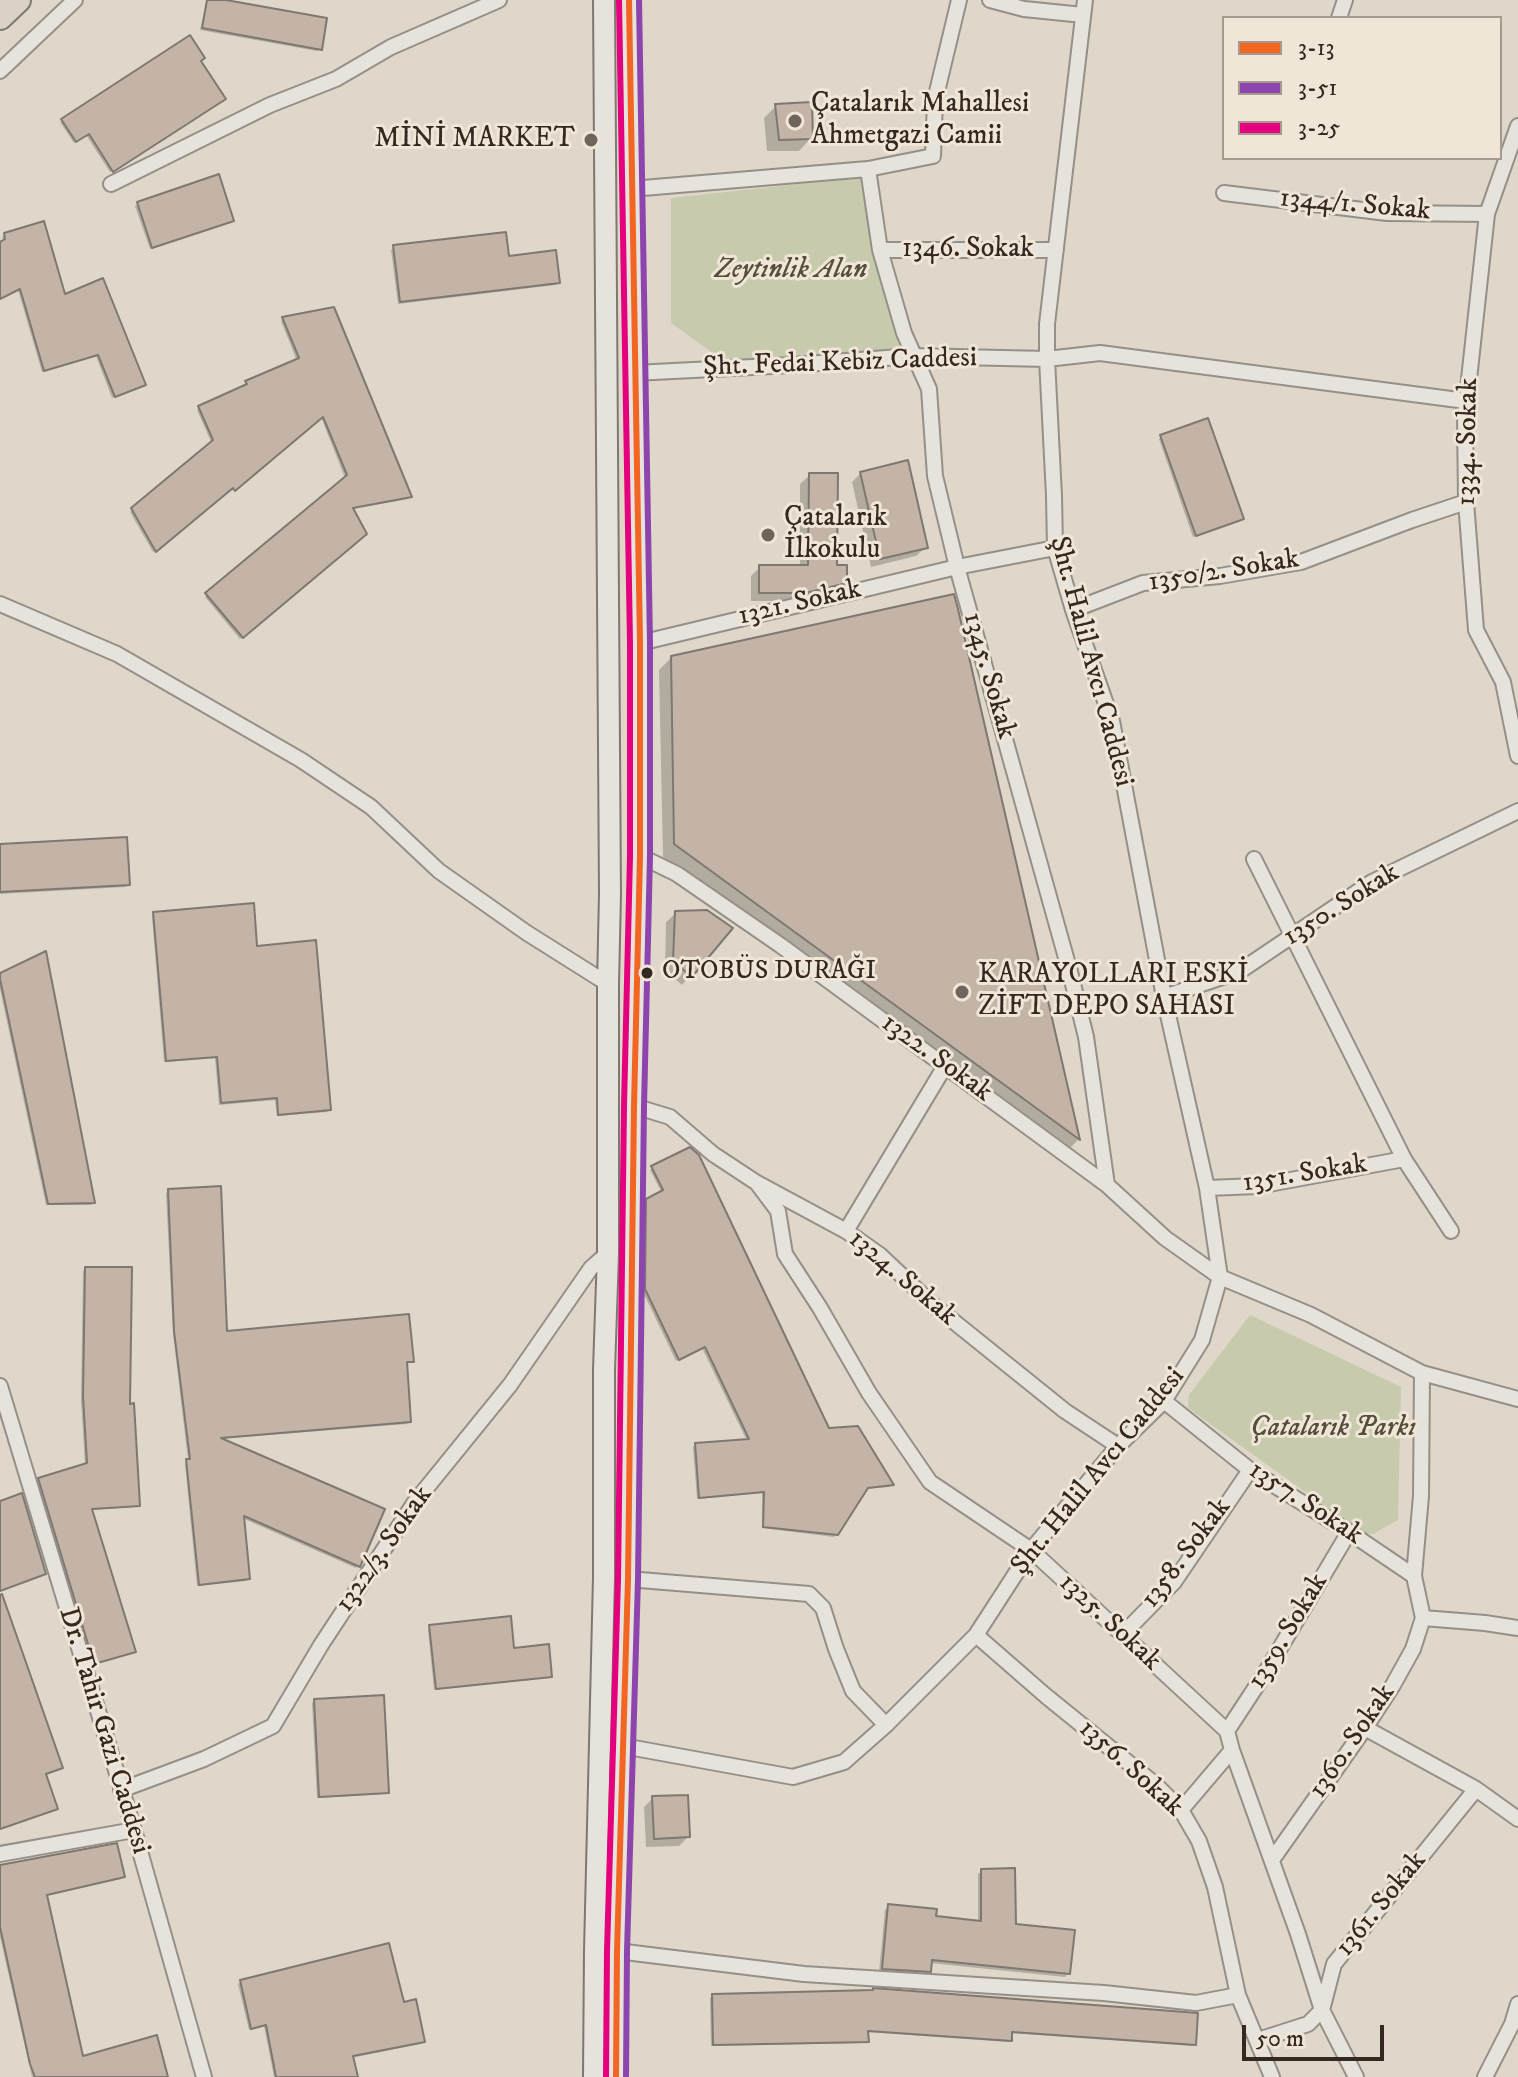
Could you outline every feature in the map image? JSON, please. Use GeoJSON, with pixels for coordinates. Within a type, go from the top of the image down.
{"type":"FeatureCollection","features":[{"type":"Feature","properties":{"kind":"highway"},"geometry":{"type":"LineString","coordinates":[[0,17],[18,0]]}},
{"type":"Feature","properties":{"kind":"main road"},"geometry":{"type":"LineString","coordinates":[[594,2077],[604,1577],[610,879],[604,0]]}},
{"type":"Feature","properties":{"kind":"main road"},"geometry":{"type":"LineString","coordinates":[[616,2077],[640,856],[640,643],[629,0]]}},
{"type":"Feature","properties":{"kind":"street"},"geometry":{"type":"LineString","coordinates":[[0,71],[75,0]]}},
{"type":"Feature","properties":{"kind":"street"},"geometry":{"type":"LineString","coordinates":[[111,184],[270,105],[336,79],[391,47],[499,0]]}},
{"type":"Feature","properties":{"kind":"street"},"geometry":{"type":"LineString","coordinates":[[631,189],[868,169],[933,156],[935,100],[959,0]]}},
{"type":"Feature","properties":{"kind":"street"},"geometry":{"type":"LineString","coordinates":[[990,0],[1024,9],[1083,15]]}},
{"type":"Feature","properties":{"kind":"street","name":"Şht. Halil Avcı Caddesi"},"geometry":{"type":"LineString","coordinates":[[623,1746],[793,1777],[844,1762],[886,1725],[976,1635],[1031,1550],[1118,1446],[1164,1401],[1202,1340],[1220,1277],[1207,1188],[1164,997],[1112,721],[1055,548],[1047,324],[1085,0]]}},
{"type":"Feature","properties":{"kind":"street","name":"1334. Sokak"},"geometry":{"type":"LineString","coordinates":[[1511,130],[1487,214],[1466,401],[1466,502],[1476,630],[1503,682],[1518,756]]}},
{"type":"Feature","properties":{"kind":"street","name":"1345. Sokak"},"geometry":{"type":"LineString","coordinates":[[868,169],[880,250],[904,333],[929,389],[935,476],[957,567],[1086,1037],[1107,1185]]}},
{"type":"Feature","properties":{"kind":"street","name":"1344/1. Sokak"},"geometry":{"type":"LineString","coordinates":[[1224,193],[1387,213],[1487,214]]}},
{"type":"Feature","properties":{"kind":"street","name":"1346. Sokak"},"geometry":{"type":"LineString","coordinates":[[880,250],[1056,250]]}},
{"type":"Feature","properties":{"kind":"street","name":"Şht. Fedai Kebiz Caddesi"},"geometry":{"type":"LineString","coordinates":[[634,373],[913,356],[1047,359],[1100,353],[1466,401]]}},
{"type":"Feature","properties":{"kind":"street","name":"1350/2. Sokak"},"geometry":{"type":"LineString","coordinates":[[1073,610],[1143,583],[1220,576],[1301,562],[1466,502]]}},
{"type":"Feature","properties":{"kind":"street","name":"1321. Sokak"},"geometry":{"type":"LineString","coordinates":[[640,643],[957,567],[1055,548]]}},
{"type":"Feature","properties":{"kind":"street"},"geometry":{"type":"LineString","coordinates":[[0,604],[117,654],[301,760],[371,807],[439,871],[527,933],[608,984]]}},
{"type":"Feature","properties":{"kind":"street","name":"1350. Sokak"},"geometry":{"type":"LineString","coordinates":[[1164,997],[1240,971],[1372,882],[1518,811]]}},
{"type":"Feature","properties":{"kind":"street","name":"1322. Sokak"},"geometry":{"type":"LineString","coordinates":[[640,856],[677,874],[754,927],[1107,1185],[1165,1238],[1220,1277]]}},
{"type":"Feature","properties":{"kind":"street"},"geometry":{"type":"LineString","coordinates":[[1254,859],[1404,1159],[1451,1231]]}},
{"type":"Feature","properties":{"kind":"street"},"geometry":{"type":"LineString","coordinates":[[846,1231],[945,1066]]}},
{"type":"Feature","properties":{"kind":"street","name":"1324. Sokak"},"geometry":{"type":"LineString","coordinates":[[634,1106],[670,1117],[713,1154],[757,1183],[846,1231],[880,1255],[932,1304],[1065,1411],[1118,1446]]}},
{"type":"Feature","properties":{"kind":"street","name":"1351. Sokak"},"geometry":{"type":"LineString","coordinates":[[1207,1188],[1258,1186],[1404,1159]]}},
{"type":"Feature","properties":{"kind":"street","name":"1325. Sokak"},"geometry":{"type":"LineString","coordinates":[[757,1183],[778,1211],[785,1254],[869,1393],[930,1482],[1031,1550],[1227,1731]]}},
{"type":"Feature","properties":{"kind":"street","name":"1322/3. Sokak"},"geometry":{"type":"LineString","coordinates":[[121,1790],[204,1759],[273,1726],[321,1645],[415,1502],[510,1385],[591,1268],[608,1253]]}},
{"type":"Feature","properties":{"kind":"street"},"geometry":{"type":"LineString","coordinates":[[1220,1277],[1311,1315],[1422,1373],[1518,1399]]}},
{"type":"Feature","properties":{"kind":"street"},"geometry":{"type":"LineString","coordinates":[[1422,1373],[1421,1496],[1414,1576],[1423,1618],[1518,1628]]}},
{"type":"Feature","properties":{"kind":"street","name":"Dr. Tahir Gazi Caddesi"},"geometry":{"type":"LineString","coordinates":[[0,1386],[134,1830],[204,2077]]}},
{"type":"Feature","properties":{"kind":"street","name":"1357. Sokak"},"geometry":{"type":"LineString","coordinates":[[1164,1401],[1250,1470],[1414,1576]]}},
{"type":"Feature","properties":{"kind":"street","name":"1358. Sokak"},"geometry":{"type":"LineString","coordinates":[[1122,1635],[1174,1582],[1250,1470]]}},
{"type":"Feature","properties":{"kind":"street","name":"1359. Sokak"},"geometry":{"type":"LineString","coordinates":[[1227,1731],[1349,1532]]}},
{"type":"Feature","properties":{"kind":"street"},"geometry":{"type":"LineString","coordinates":[[628,1579],[809,1594],[823,1608],[853,1691],[886,1725]]}},
{"type":"Feature","properties":{"kind":"street","name":"1360. Sokak"},"geometry":{"type":"LineString","coordinates":[[1272,1860],[1393,1685],[1413,1649],[1423,1618]]}},
{"type":"Feature","properties":{"kind":"street","name":"1356. Sokak"},"geometry":{"type":"LineString","coordinates":[[976,1635],[1146,1776],[1181,1810],[1199,1841],[1215,1887],[1238,1995],[1272,2077]]}},
{"type":"Feature","properties":{"kind":"street"},"geometry":{"type":"LineString","coordinates":[[1365,1728],[1476,1789],[1518,1819]]}},
{"type":"Feature","properties":{"kind":"street"},"geometry":{"type":"LineString","coordinates":[[1227,1731],[1322,2010],[1356,2077]]}},
{"type":"Feature","properties":{"kind":"street"},"geometry":{"type":"LineString","coordinates":[[1181,1810],[1232,1750]]}},
{"type":"Feature","properties":{"kind":"street","name":"1361. Sokak"},"geometry":{"type":"LineString","coordinates":[[1322,2010],[1334,1964],[1476,1789]]}},
{"type":"Feature","properties":{"kind":"street"},"geometry":{"type":"LineString","coordinates":[[0,1854],[134,1830]]}},
{"type":"Feature","properties":{"kind":"street"},"geometry":{"type":"LineString","coordinates":[[617,1951],[804,1974],[1104,1993],[1196,2003],[1238,1995]]}},
{"type":"Feature","properties":{"kind":"street"},"geometry":{"type":"LineString","coordinates":[[1485,2077],[1512,2024],[1518,2004]]}},
{"type":"Feature","properties":{"kind":"street"},"geometry":{"type":"LineString","coordinates":[[1258,2040],[1308,2024],[1322,2010]]}},
{"type":"Feature","properties":{"kind":"green space","name":"Zeytinlik Alan"},"geometry":{"type":"Polygon","coordinates":[[[862,177],[901,349],[724,361],[671,323],[671,198],[862,177]]]}},
{"type":"Feature","properties":{"kind":"green space","name":"Çatalarık Parkı"},"geometry":{"type":"Polygon","coordinates":[[[1250,1315],[1401,1387],[1398,1520],[1373,1534],[1364,1534],[1188,1408],[1189,1395],[1250,1315]]]}},
{"type":"Feature","properties":{"kind":"building"},"geometry":{"type":"Polygon","coordinates":[[[207,0],[226,0],[327,18],[322,50],[202,28],[207,0]]]}},
{"type":"Feature","properties":{"kind":"building"},"geometry":{"type":"Polygon","coordinates":[[[190,35],[205,58],[201,61],[226,99],[113,172],[89,134],[76,142],[61,119],[190,35]]]}},
{"type":"Feature","properties":{"kind":"building","name":"Çatalarık Mahallesi Ahmetgazi Camii"},"geometry":{"type":"Polygon","coordinates":[[[812,102],[813,139],[779,140],[775,104],[812,102]]]}},
{"type":"Feature","properties":{"kind":"building"},"geometry":{"type":"Polygon","coordinates":[[[219,174],[234,221],[152,248],[137,202],[219,174]]]}},
{"type":"Feature","properties":{"kind":"building"},"geometry":{"type":"Polygon","coordinates":[[[44,221],[65,294],[103,278],[146,385],[115,397],[98,355],[44,371],[20,289],[0,299],[0,242],[5,239],[4,233],[44,221]]]}},
{"type":"Feature","properties":{"kind":"building"},"geometry":{"type":"Polygon","coordinates":[[[506,232],[509,256],[556,250],[560,283],[400,302],[393,245],[506,232]]]}},
{"type":"Feature","properties":{"kind":"building"},"geometry":{"type":"Polygon","coordinates":[[[334,307],[412,497],[353,508],[367,534],[243,638],[205,593],[347,475],[323,417],[156,552],[131,508],[213,440],[198,406],[247,384],[245,381],[299,358],[282,317],[334,307]]]}},
{"type":"Feature","properties":{"kind":"building"},"geometry":{"type":"Polygon","coordinates":[[[1208,418],[1244,519],[1196,536],[1160,435],[1208,418]]]}},
{"type":"Feature","properties":{"kind":"building"},"geometry":{"type":"Polygon","coordinates":[[[908,460],[928,548],[880,559],[860,472],[908,460]]]}},
{"type":"Feature","properties":{"kind":"building"},"geometry":{"type":"Polygon","coordinates":[[[809,473],[838,473],[837,565],[847,565],[847,583],[806,593],[759,593],[759,565],[808,565],[809,473]]]}},
{"type":"Feature","properties":{"kind":"building","name":"KARAYOLLARI ESKİ ZİFT DEPO SAHASI"},"geometry":{"type":"Polygon","coordinates":[[[954,594],[1080,1140],[674,844],[671,656],[954,594]]]}},
{"type":"Feature","properties":{"kind":"building"},"geometry":{"type":"Polygon","coordinates":[[[127,837],[130,885],[0,892],[0,844],[127,837]]]}},
{"type":"Feature","properties":{"kind":"building"},"geometry":{"type":"Polygon","coordinates":[[[254,903],[257,946],[316,940],[331,1110],[278,1115],[277,1098],[221,1103],[217,1057],[166,1061],[153,912],[254,903]]]}},
{"type":"Feature","properties":{"kind":"building"},"geometry":{"type":"Polygon","coordinates":[[[707,910],[733,928],[692,977],[673,961],[675,911],[707,910]]]}},
{"type":"Feature","properties":{"kind":"building"},"geometry":{"type":"Polygon","coordinates":[[[46,951],[95,1203],[48,1204],[0,979],[0,973],[46,951]]]}},
{"type":"Feature","properties":{"kind":"building"},"geometry":{"type":"Polygon","coordinates":[[[690,1147],[699,1155],[829,1428],[858,1426],[894,1485],[868,1488],[838,1535],[763,1527],[764,1492],[699,1498],[695,1443],[749,1439],[705,1347],[679,1360],[645,1289],[646,1199],[663,1190],[651,1166],[690,1147]]]}},
{"type":"Feature","properties":{"kind":"building"},"geometry":{"type":"Polygon","coordinates":[[[221,1186],[227,1331],[409,1314],[414,1362],[407,1362],[411,1422],[221,1438],[385,1509],[360,1567],[244,1516],[250,1579],[199,1585],[186,1459],[190,1459],[174,1331],[168,1189],[221,1186]]]}},
{"type":"Feature","properties":{"kind":"building"},"geometry":{"type":"Polygon","coordinates":[[[85,1267],[132,1267],[130,1404],[134,1403],[140,1506],[92,1509],[136,1652],[94,1664],[38,1478],[87,1463],[83,1396],[85,1267]]]}},
{"type":"Feature","properties":{"kind":"building"},"geometry":{"type":"Polygon","coordinates":[[[22,1493],[46,1574],[0,1591],[0,1501],[22,1493]]]}},
{"type":"Feature","properties":{"kind":"building"},"geometry":{"type":"Polygon","coordinates":[[[0,1595],[63,1768],[46,1774],[58,1809],[0,1829],[0,1595]]]}},
{"type":"Feature","properties":{"kind":"building"},"geometry":{"type":"Polygon","coordinates":[[[511,1616],[514,1648],[549,1644],[552,1677],[436,1689],[429,1625],[511,1616]]]}},
{"type":"Feature","properties":{"kind":"building"},"geometry":{"type":"Polygon","coordinates":[[[384,1695],[389,1793],[319,1797],[314,1699],[384,1695]]]}},
{"type":"Feature","properties":{"kind":"building"},"geometry":{"type":"Polygon","coordinates":[[[688,1795],[690,1837],[654,1839],[652,1796],[688,1795]]]}},
{"type":"Feature","properties":{"kind":"building"},"geometry":{"type":"Polygon","coordinates":[[[117,1843],[125,1877],[47,1895],[83,2056],[157,2035],[168,2077],[35,2077],[0,1927],[0,1865],[117,1843]]]}},
{"type":"Feature","properties":{"kind":"building"},"geometry":{"type":"Polygon","coordinates":[[[1015,1868],[1016,1924],[1075,1930],[1070,1974],[932,1960],[931,1972],[882,1969],[888,1904],[937,1909],[936,1916],[981,1921],[981,1869],[1015,1868]]]}},
{"type":"Feature","properties":{"kind":"building"},"geometry":{"type":"Polygon","coordinates":[[[389,1943],[404,2002],[416,1999],[425,2042],[353,2056],[358,2077],[276,2077],[266,2025],[251,2029],[240,1980],[389,1943]]]}},
{"type":"Feature","properties":{"kind":"building"},"geometry":{"type":"Polygon","coordinates":[[[873,1988],[1198,2013],[1196,2045],[1012,2032],[1012,2041],[868,2031],[869,2042],[713,2045],[712,1994],[873,1988]]]}},
{"type":"Feature","properties":{"kind":"transit line","name":"3-25"},"geometry":{"type":"LineString","coordinates":[[606,2077],[630,856],[630,643],[619,0]]}},
{"type":"Feature","properties":{"kind":"transit line","name":"3-13"},"geometry":{"type":"LineString","coordinates":[[616,2077],[640,856],[640,643],[629,0]]}},
{"type":"Feature","properties":{"kind":"transit line","name":"3-51"},"geometry":{"type":"LineString","coordinates":[[626,2077],[650,856],[650,643],[639,0]]}},
{"type":"Feature","properties":{"kind":"place","name":"Çatalarık Mahallesi Ahmetgazi Camii"},"geometry":{"type":"Point","coordinates":[795,121]}},
{"type":"Feature","properties":{"kind":"place","name":"MİNİ MARKET"},"geometry":{"type":"Point","coordinates":[591,140]}},
{"type":"Feature","properties":{"kind":"place","name":"Çatalarık İlkokulu"},"geometry":{"type":"Point","coordinates":[768,535]}},
{"type":"Feature","properties":{"kind":"place","name":"OTOBÜS DURAĞI"},"geometry":{"type":"Point","coordinates":[647,973]}},
{"type":"Feature","properties":{"kind":"place","name":"KARAYOLLARI ESKİ ZİFT DEPO SAHASI"},"geometry":{"type":"Point","coordinates":[962,992]}}]}
